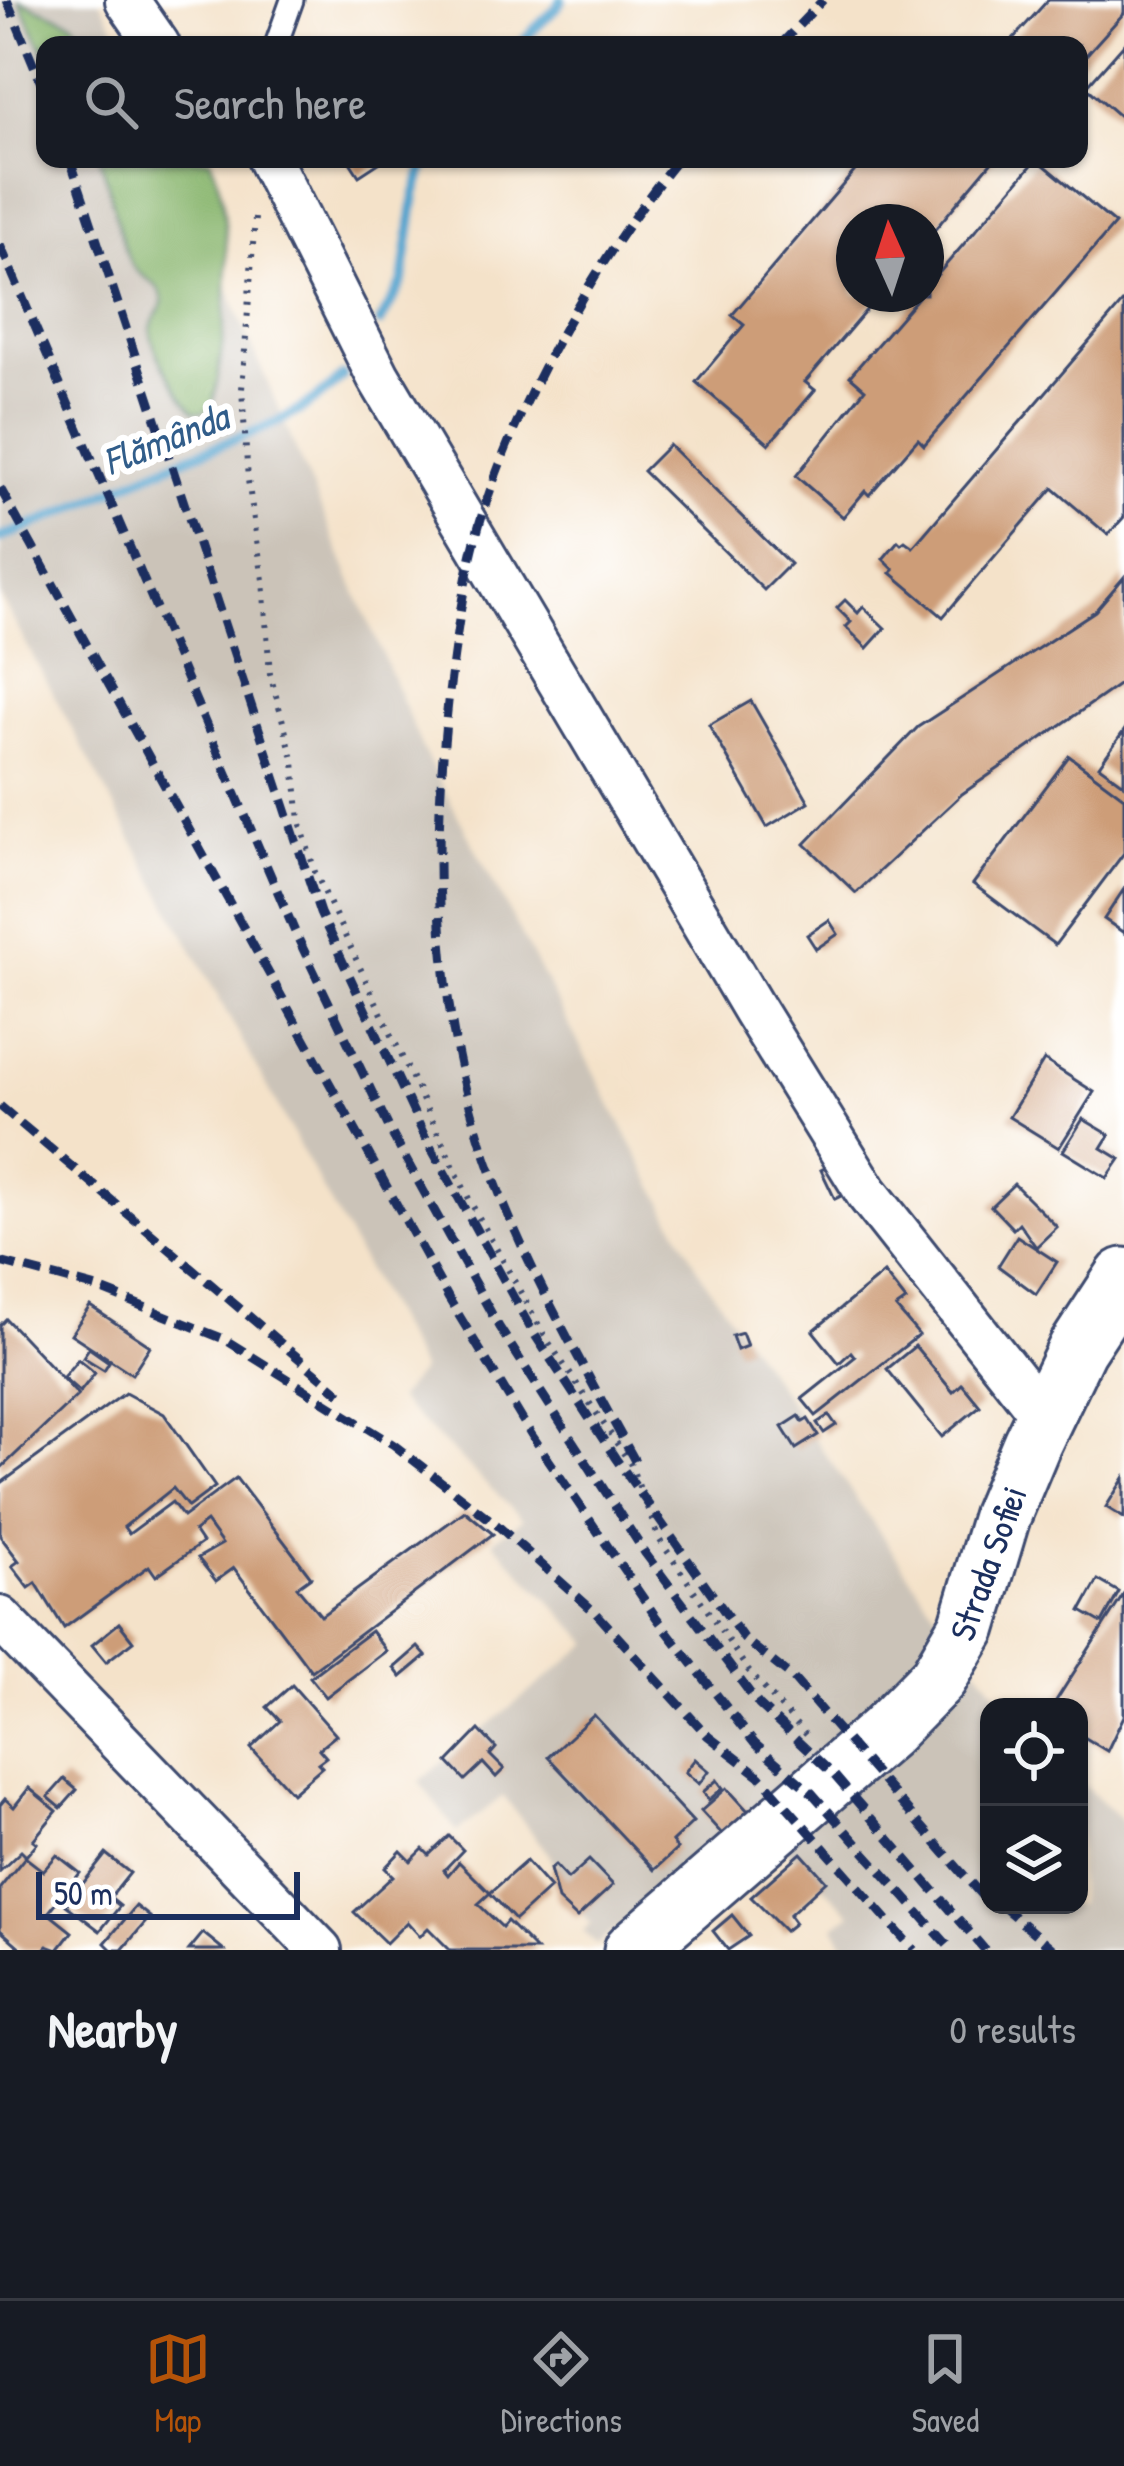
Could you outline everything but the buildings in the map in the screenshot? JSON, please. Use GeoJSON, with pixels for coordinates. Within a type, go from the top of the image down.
{"type":"FeatureCollection","features":[{"type":"Feature","properties":{"kind":"street"},"geometry":{"type":"LineString","coordinates":[[127,0],[152,36]]}},
{"type":"Feature","properties":{"kind":"street"},"geometry":{"type":"LineString","coordinates":[[274,168],[378,376],[754,1010],[867,1193],[1044,1417]]}},
{"type":"Feature","properties":{"kind":"street","name":"Strada Sofiei"},"geometry":{"type":"LineString","coordinates":[[633,1950],[901,1718],[938,1678],[968,1627],[1001,1517],[1044,1417],[1077,1349],[1124,1277]]}},
{"type":"Feature","properties":{"kind":"street"},"geometry":{"type":"LineString","coordinates":[[0,1618],[320,1950]]}},
{"type":"Feature","properties":{"kind":"lane"},"geometry":{"type":"LineString","coordinates":[[279,36],[292,0]]}},
{"type":"Feature","properties":{"kind":"path"},"geometry":{"type":"LineString","coordinates":[[257,202],[242,389],[248,480],[263,580],[270,674],[294,762],[300,820],[319,881],[470,1202],[546,1338],[630,1463],[665,1549],[748,1670],[811,1742]]}},
{"type":"Feature","properties":{"kind":"shaded area"},"geometry":{"type":"Polygon","coordinates":[[[0,0],[100,0],[119,36],[36,36],[36,168],[177,168],[422,748],[702,1276],[923,1595],[1001,1698],[980,1698],[980,1914],[1088,1914],[1088,1789],[1124,1822],[1124,1950],[847,1950],[834,1926],[851,1914],[752,1815],[597,1945],[583,1931],[592,1924],[564,1898],[551,1857],[503,1796],[457,1832],[419,1781],[590,1643],[492,1541],[523,1519],[397,1399],[421,1370],[0,596],[0,0]]]}},
{"type":"Feature","properties":{"kind":"green space"},"geometry":{"type":"Polygon","coordinates":[[[19,0],[73,22],[83,36],[36,36],[19,0]]]}},
{"type":"Feature","properties":{"kind":"green space"},"geometry":{"type":"Polygon","coordinates":[[[103,168],[213,168],[224,212],[225,314],[213,403],[205,412],[195,412],[189,405],[155,348],[151,329],[162,304],[161,294],[129,260],[103,168]]]}},
{"type":"Feature","properties":{"kind":"waterway","name":"Flămânda"},"geometry":{"type":"LineString","coordinates":[[528,36],[562,0]]}},
{"type":"Feature","properties":{"kind":"waterway","name":"Flămânda"},"geometry":{"type":"LineString","coordinates":[[380,323],[403,281],[415,195],[424,168]]}},
{"type":"Feature","properties":{"kind":"waterway","name":"Flămânda"},"geometry":{"type":"LineString","coordinates":[[0,538],[284,419],[343,376]]}},
{"type":"Feature","properties":{"kind":"railway"},"geometry":{"type":"LineString","coordinates":[[7,0],[36,70]]}},
{"type":"Feature","properties":{"kind":"railway"},"geometry":{"type":"LineString","coordinates":[[789,36],[823,0]]}},
{"type":"Feature","properties":{"kind":"railway"},"geometry":{"type":"LineString","coordinates":[[73,168],[320,913],[425,1137],[531,1329],[744,1639],[792,1677],[980,1894]]}},
{"type":"Feature","properties":{"kind":"railway"},"geometry":{"type":"LineString","coordinates":[[635,1461],[524,1250],[473,1116],[450,1012],[444,959],[440,799],[462,599],[478,529],[501,462],[566,325],[671,168]]}},
{"type":"Feature","properties":{"kind":"railway"},"geometry":{"type":"LineString","coordinates":[[0,245],[295,932],[393,1136],[499,1327],[645,1553],[759,1705],[834,1775],[985,1950]]}},
{"type":"Feature","properties":{"kind":"railway"},"geometry":{"type":"LineString","coordinates":[[0,488],[449,1299],[531,1434],[656,1617],[755,1744],[812,1793],[952,1950]]}},
{"type":"Feature","properties":{"kind":"railway"},"geometry":{"type":"LineString","coordinates":[[0,1106],[341,1394]]}},
{"type":"Feature","properties":{"kind":"railway"},"geometry":{"type":"LineString","coordinates":[[0,1262],[97,1288],[224,1339],[394,1445],[497,1525],[597,1614],[708,1736],[760,1776],[914,1950]]}},
{"type":"Feature","properties":{"kind":"railway"},"geometry":{"type":"LineString","coordinates":[[1012,1914],[1054,1950]]}}]}
